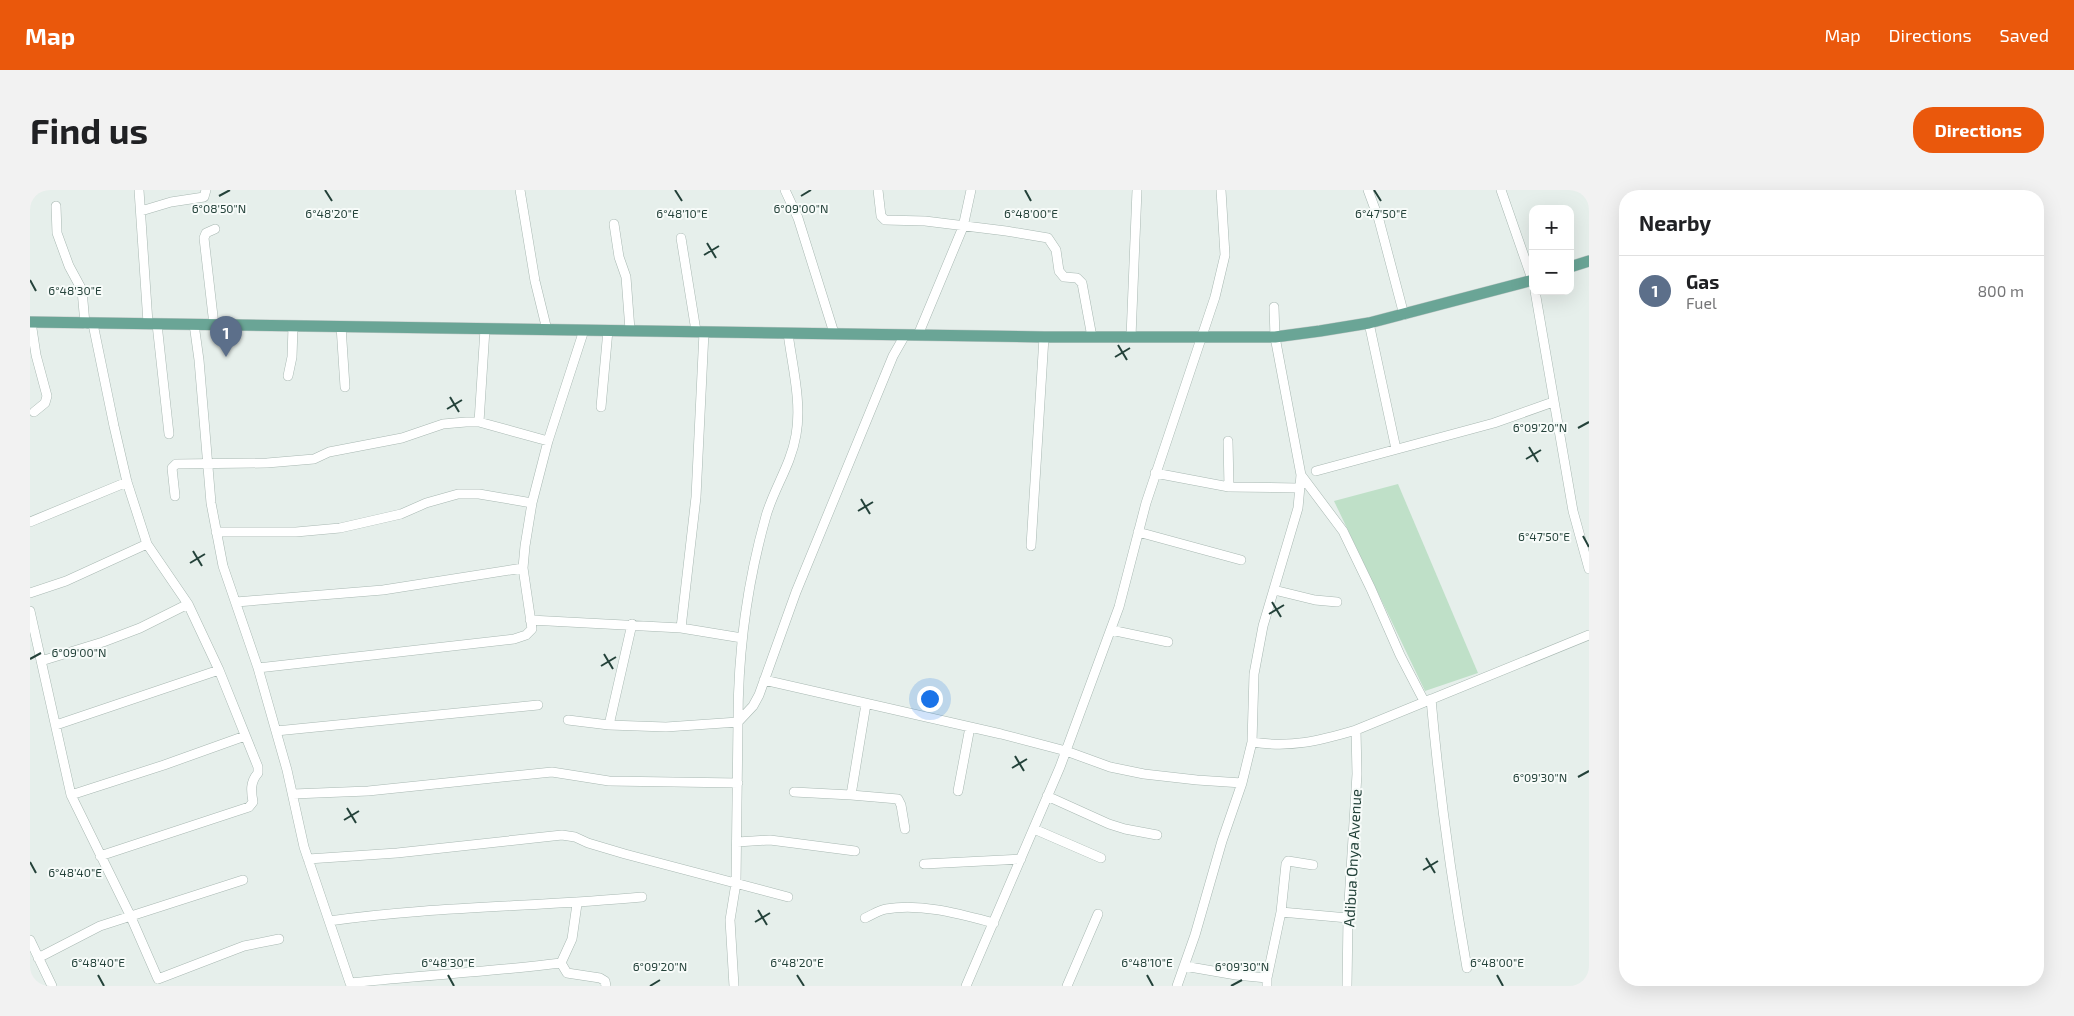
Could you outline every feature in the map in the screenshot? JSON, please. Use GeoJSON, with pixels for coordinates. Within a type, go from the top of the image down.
{"type":"FeatureCollection","features":[{"type":"Feature","properties":{"kind":"main road"},"geometry":{"type":"LineString","coordinates":[[1574,267],[1589,261]]}},
{"type":"Feature","properties":{"kind":"main road"},"geometry":{"type":"LineString","coordinates":[[31,322],[1202,338],[1275,336],[1320,332],[1404,315],[1529,282]]}},
{"type":"Feature","properties":{"kind":"street"},"geometry":{"type":"LineString","coordinates":[[139,190],[152,324],[169,434]]}},
{"type":"Feature","properties":{"kind":"street"},"geometry":{"type":"LineString","coordinates":[[141,211],[171,202],[204,197],[206,190]]}},
{"type":"Feature","properties":{"kind":"street"},"geometry":{"type":"LineString","coordinates":[[520,190],[535,282],[547,330]]}},
{"type":"Feature","properties":{"kind":"street"},"geometry":{"type":"LineString","coordinates":[[785,190],[798,218],[834,334]]}},
{"type":"Feature","properties":{"kind":"street"},"geometry":{"type":"LineString","coordinates":[[878,190],[881,216],[885,220],[925,221],[963,227],[1006,230],[1048,238],[1056,250],[1059,271],[1064,276],[1077,278],[1082,283],[1092,337]]}},
{"type":"Feature","properties":{"kind":"street"},"geometry":{"type":"LineString","coordinates":[[918,335],[963,227],[971,190]]}},
{"type":"Feature","properties":{"kind":"street"},"geometry":{"type":"LineString","coordinates":[[1131,337],[1136,190]]}},
{"type":"Feature","properties":{"kind":"street"},"geometry":{"type":"LineString","coordinates":[[966,986],[1048,796],[1119,607],[1155,473],[1215,297],[1224,255],[1221,190]]}},
{"type":"Feature","properties":{"kind":"street"},"geometry":{"type":"LineString","coordinates":[[1368,190],[1379,220],[1404,315]]}},
{"type":"Feature","properties":{"kind":"street"},"geometry":{"type":"LineString","coordinates":[[1501,190],[1529,270]]}},
{"type":"Feature","properties":{"kind":"street"},"geometry":{"type":"LineString","coordinates":[[56,206],[57,233],[69,266],[82,290],[128,482],[147,544],[188,604],[219,670],[258,766],[258,774],[253,779],[252,785],[253,802],[249,807],[100,856]]}},
{"type":"Feature","properties":{"kind":"street"},"geometry":{"type":"LineString","coordinates":[[614,224],[619,257],[626,277],[630,330]]}},
{"type":"Feature","properties":{"kind":"street"},"geometry":{"type":"LineString","coordinates":[[214,325],[204,238],[206,233],[215,229]]}},
{"type":"Feature","properties":{"kind":"street"},"geometry":{"type":"LineString","coordinates":[[681,238],[700,331],[696,497],[681,628]]}},
{"type":"Feature","properties":{"kind":"street"},"geometry":{"type":"LineString","coordinates":[[1535,295],[1552,402],[1573,511],[1589,569]]}},
{"type":"Feature","properties":{"kind":"street"},"geometry":{"type":"LineString","coordinates":[[1177,986],[1195,935],[1222,841],[1242,783],[1252,742],[1254,674],[1264,626],[1298,508],[1298,488],[1301,475],[1275,336],[1274,307]]}},
{"type":"Feature","properties":{"kind":"street"},"geometry":{"type":"LineString","coordinates":[[31,322],[36,355],[47,396],[45,404],[34,412]]}},
{"type":"Feature","properties":{"kind":"street"},"geometry":{"type":"LineString","coordinates":[[1369,323],[1396,449]]}},
{"type":"Feature","properties":{"kind":"street"},"geometry":{"type":"LineString","coordinates":[[194,324],[216,532],[223,566],[258,668],[293,794],[308,859],[351,984],[400,977],[561,963]]}},
{"type":"Feature","properties":{"kind":"street"},"geometry":{"type":"LineString","coordinates":[[341,326],[345,387]]}},
{"type":"Feature","properties":{"kind":"street"},"geometry":{"type":"LineString","coordinates":[[288,376],[292,357],[293,327]]}},
{"type":"Feature","properties":{"kind":"street"},"geometry":{"type":"LineString","coordinates":[[479,422],[485,329]]}},
{"type":"Feature","properties":{"kind":"street"},"geometry":{"type":"LineString","coordinates":[[258,668],[514,639],[526,635],[532,629],[523,568],[532,503],[548,440],[584,330]]}},
{"type":"Feature","properties":{"kind":"street"},"geometry":{"type":"LineString","coordinates":[[602,406],[608,330]]}},
{"type":"Feature","properties":{"kind":"street"},"geometry":{"type":"LineString","coordinates":[[734,986],[730,920],[736,883],[738,722],[742,638],[753,569],[766,514],[787,469],[796,434],[796,398],[788,333]]}},
{"type":"Feature","properties":{"kind":"street"},"geometry":{"type":"LineString","coordinates":[[568,720],[608,725],[666,727],[738,722],[753,706],[796,592],[893,356],[905,335]]}},
{"type":"Feature","properties":{"kind":"street"},"geometry":{"type":"LineString","coordinates":[[1031,546],[1044,337]]}},
{"type":"Feature","properties":{"kind":"street"},"geometry":{"type":"LineString","coordinates":[[1316,470],[1494,423],[1552,402]]}},
{"type":"Feature","properties":{"kind":"street"},"geometry":{"type":"LineString","coordinates":[[176,496],[173,465],[268,463],[314,459],[329,452],[402,438],[443,424],[479,422],[548,440]]}},
{"type":"Feature","properties":{"kind":"street"},"geometry":{"type":"LineString","coordinates":[[1228,440],[1229,487]]}},
{"type":"Feature","properties":{"kind":"street"},"geometry":{"type":"LineString","coordinates":[[1155,473],[1229,487],[1298,488]]}},
{"type":"Feature","properties":{"kind":"street"},"geometry":{"type":"LineString","coordinates":[[1301,475],[1342,531],[1371,589],[1400,655],[1427,700],[1452,883],[1467,968]]}},
{"type":"Feature","properties":{"kind":"street"},"geometry":{"type":"LineString","coordinates":[[30,522],[128,482]]}},
{"type":"Feature","properties":{"kind":"street"},"geometry":{"type":"LineString","coordinates":[[216,532],[296,532],[340,528],[402,514],[426,503],[458,494],[479,494],[532,503]]}},
{"type":"Feature","properties":{"kind":"street"},"geometry":{"type":"LineString","coordinates":[[1138,532],[1241,560]]}},
{"type":"Feature","properties":{"kind":"street"},"geometry":{"type":"LineString","coordinates":[[30,593],[66,581],[147,544]]}},
{"type":"Feature","properties":{"kind":"street"},"geometry":{"type":"LineString","coordinates":[[236,602],[382,590],[523,568]]}},
{"type":"Feature","properties":{"kind":"street"},"geometry":{"type":"LineString","coordinates":[[1274,590],[1315,600],[1337,602]]}},
{"type":"Feature","properties":{"kind":"street"},"geometry":{"type":"LineString","coordinates":[[41,661],[131,632],[188,604]]}},
{"type":"Feature","properties":{"kind":"street"},"geometry":{"type":"LineString","coordinates":[[30,611],[71,795],[130,915],[160,982],[244,946],[279,939]]}},
{"type":"Feature","properties":{"kind":"street"},"geometry":{"type":"LineString","coordinates":[[530,620],[681,628],[742,638]]}},
{"type":"Feature","properties":{"kind":"street"},"geometry":{"type":"LineString","coordinates":[[608,725],[632,624]]}},
{"type":"Feature","properties":{"kind":"street"},"geometry":{"type":"LineString","coordinates":[[1110,630],[1168,642]]}},
{"type":"Feature","properties":{"kind":"street"},"geometry":{"type":"LineString","coordinates":[[1252,742],[1294,745],[1319,741],[1356,730],[1589,635]]}},
{"type":"Feature","properties":{"kind":"street"},"geometry":{"type":"LineString","coordinates":[[56,725],[219,670]]}},
{"type":"Feature","properties":{"kind":"street"},"geometry":{"type":"LineString","coordinates":[[764,680],[1066,751],[1110,767],[1144,774],[1242,783]]}},
{"type":"Feature","properties":{"kind":"street"},"geometry":{"type":"LineString","coordinates":[[852,795],[866,704]]}},
{"type":"Feature","properties":{"kind":"street"},"geometry":{"type":"LineString","coordinates":[[276,731],[538,705]]}},
{"type":"Feature","properties":{"kind":"street"},"geometry":{"type":"LineString","coordinates":[[958,791],[970,727]]}},
{"type":"Feature","properties":{"kind":"street","name":"Adibua Onya Avenue"},"geometry":{"type":"LineString","coordinates":[[1347,986],[1348,918],[1357,774],[1356,730]]}},
{"type":"Feature","properties":{"kind":"street"},"geometry":{"type":"LineString","coordinates":[[71,795],[164,766],[245,736]]}},
{"type":"Feature","properties":{"kind":"street"},"geometry":{"type":"LineString","coordinates":[[293,794],[368,792],[552,772],[609,781],[738,783]]}},
{"type":"Feature","properties":{"kind":"street"},"geometry":{"type":"LineString","coordinates":[[794,792],[898,800],[902,805],[905,828]]}},
{"type":"Feature","properties":{"kind":"street"},"geometry":{"type":"LineString","coordinates":[[1048,796],[1109,824],[1126,830],[1157,835]]}},
{"type":"Feature","properties":{"kind":"street"},"geometry":{"type":"LineString","coordinates":[[1034,829],[1100,858]]}},
{"type":"Feature","properties":{"kind":"street"},"geometry":{"type":"LineString","coordinates":[[308,859],[397,853],[562,834],[597,846],[788,897]]}},
{"type":"Feature","properties":{"kind":"street"},"geometry":{"type":"LineString","coordinates":[[737,842],[770,840],[855,851]]}},
{"type":"Feature","properties":{"kind":"street"},"geometry":{"type":"LineString","coordinates":[[924,864],[1021,859]]}},
{"type":"Feature","properties":{"kind":"street"},"geometry":{"type":"LineString","coordinates":[[1184,966],[1268,982],[1281,912],[1286,864],[1288,861],[1312,865]]}},
{"type":"Feature","properties":{"kind":"street"},"geometry":{"type":"LineString","coordinates":[[38,958],[100,926],[243,880]]}},
{"type":"Feature","properties":{"kind":"street"},"geometry":{"type":"LineString","coordinates":[[329,921],[410,912],[577,904],[642,897]]}},
{"type":"Feature","properties":{"kind":"street"},"geometry":{"type":"LineString","coordinates":[[561,963],[572,939],[577,904]]}},
{"type":"Feature","properties":{"kind":"street"},"geometry":{"type":"LineString","coordinates":[[865,918],[884,909],[910,907],[959,913],[994,923]]}},
{"type":"Feature","properties":{"kind":"street"},"geometry":{"type":"LineString","coordinates":[[1281,912],[1348,918]]}},
{"type":"Feature","properties":{"kind":"street"},"geometry":{"type":"LineString","coordinates":[[1067,986],[1098,914]]}},
{"type":"Feature","properties":{"kind":"street"},"geometry":{"type":"LineString","coordinates":[[30,940],[52,986]]}},
{"type":"Feature","properties":{"kind":"street"},"geometry":{"type":"LineString","coordinates":[[561,963],[567,973],[600,978],[605,981],[606,986]]}},
{"type":"Feature","properties":{"kind":"green space"},"geometry":{"type":"Polygon","coordinates":[[[1398,484],[1478,673],[1425,691],[1334,501],[1398,484]]]}},
{"type":"Feature","properties":{"kind":"place","name":"Gas"},"geometry":{"type":"Point","coordinates":[226,357]}}]}
